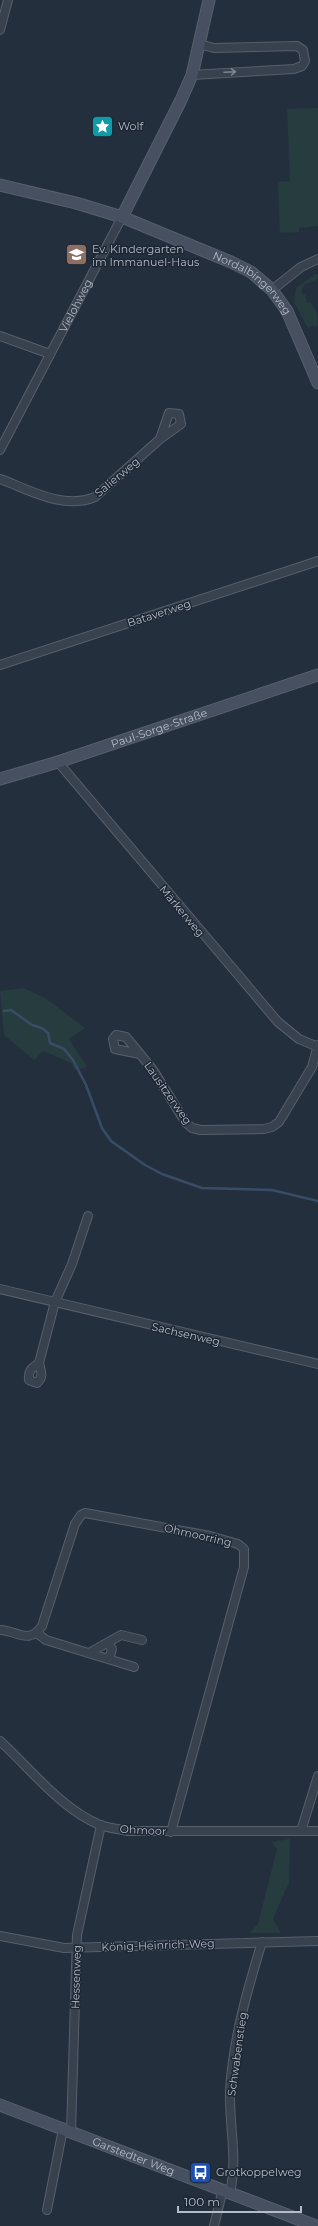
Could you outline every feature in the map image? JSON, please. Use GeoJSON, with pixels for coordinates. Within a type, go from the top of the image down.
{"type":"FeatureCollection","features":[{"type":"Feature","properties":{"kind":"street"},"geometry":{"type":"LineString","coordinates":[[0,30],[8,0]]}},
{"type":"Feature","properties":{"kind":"street","name":"Vielohweg"},"geometry":{"type":"LineString","coordinates":[[0,450],[122,217],[181,100],[192,75],[209,0]]}},
{"type":"Feature","properties":{"kind":"street"},"geometry":{"type":"LineString","coordinates":[[192,75],[294,69],[302,66],[305,61],[305,54],[301,48],[297,46],[214,48],[199,44]]}},
{"type":"Feature","properties":{"kind":"street","name":"Nordalbingerweg"},"geometry":{"type":"LineString","coordinates":[[0,185],[76,203],[122,217],[231,262],[251,272],[272,290],[294,324],[318,383]]}},
{"type":"Feature","properties":{"kind":"street"},"geometry":{"type":"LineString","coordinates":[[272,290],[301,267],[318,259]]}},
{"type":"Feature","properties":{"kind":"street"},"geometry":{"type":"LineString","coordinates":[[0,336],[50,354]]}},
{"type":"Feature","properties":{"kind":"street","name":"Salierweg"},"geometry":{"type":"LineString","coordinates":[[0,479],[58,500],[86,501],[95,497],[160,439]]}},
{"type":"Feature","properties":{"kind":"street","name":"Bataverweg"},"geometry":{"type":"LineString","coordinates":[[0,665],[318,561]]}},
{"type":"Feature","properties":{"kind":"street","name":"Paul-Sorge-Straße"},"geometry":{"type":"LineString","coordinates":[[0,778],[58,762],[318,676]]}},
{"type":"Feature","properties":{"kind":"street","name":"Märkerweg"},"geometry":{"type":"LineString","coordinates":[[58,762],[278,1022],[299,1039],[318,1046]]}},
{"type":"Feature","properties":{"kind":"street","name":"Lausitzerweg"},"geometry":{"type":"LineString","coordinates":[[140,1054],[153,1070],[186,1123],[192,1128],[201,1130],[264,1129],[272,1127],[278,1122],[312,1067],[318,1046]]}},
{"type":"Feature","properties":{"kind":"street"},"geometry":{"type":"LineString","coordinates":[[39,1363],[55,1302],[77,1252],[88,1216]]}},
{"type":"Feature","properties":{"kind":"street","name":"Sachsenweg"},"geometry":{"type":"LineString","coordinates":[[0,1289],[318,1364]]}},
{"type":"Feature","properties":{"kind":"street","name":"Ohmoorring"},"geometry":{"type":"LineString","coordinates":[[37,1633],[42,1626],[75,1524],[81,1515],[91,1513],[170,1528],[238,1544],[244,1549],[246,1557],[244,1567],[171,1832]]}},
{"type":"Feature","properties":{"kind":"street"},"geometry":{"type":"LineString","coordinates":[[0,1630],[27,1636],[37,1633],[46,1640],[134,1667]]}},
{"type":"Feature","properties":{"kind":"street"},"geometry":{"type":"LineString","coordinates":[[89,1653],[121,1635],[142,1640]]}},
{"type":"Feature","properties":{"kind":"street"},"geometry":{"type":"LineString","coordinates":[[108,1642],[112,1649],[109,1659]]}},
{"type":"Feature","properties":{"kind":"street","name":"Ohmoor"},"geometry":{"type":"LineString","coordinates":[[0,1741],[55,1794],[79,1813],[101,1825],[127,1831],[318,1831]]}},
{"type":"Feature","properties":{"kind":"street"},"geometry":{"type":"LineString","coordinates":[[301,1830],[318,1776]]}},
{"type":"Feature","properties":{"kind":"street","name":"Hessenweg"},"geometry":{"type":"LineString","coordinates":[[67,2130],[77,1935],[101,1825]]}},
{"type":"Feature","properties":{"kind":"street","name":"König-Heinrich-Weg"},"geometry":{"type":"LineString","coordinates":[[0,1936],[64,1948],[318,1941]]}},
{"type":"Feature","properties":{"kind":"street","name":"Schwabenstieg"},"geometry":{"type":"LineString","coordinates":[[214,2226],[234,2176],[230,2109],[233,2063],[243,2007],[262,1942]]}},
{"type":"Feature","properties":{"kind":"street","name":"Garstedter Weg"},"geometry":{"type":"LineString","coordinates":[[0,2105],[316,2226]]}},
{"type":"Feature","properties":{"kind":"street"},"geometry":{"type":"LineString","coordinates":[[47,2210],[67,2130]]}},
{"type":"Feature","properties":{"kind":"green space"},"geometry":{"type":"Polygon","coordinates":[[[318,108],[318,226],[299,228],[299,232],[280,233],[278,182],[290,181],[287,109],[318,108]]]}},
{"type":"Feature","properties":{"kind":"green space"},"geometry":{"type":"Polygon","coordinates":[[[315,274],[318,275],[318,279],[305,284],[301,291],[303,295],[305,294],[307,303],[310,302],[317,312],[318,325],[315,327],[313,325],[308,328],[294,302],[296,288],[315,274]]]}},
{"type":"Feature","properties":{"kind":"green space"},"geometry":{"type":"Polygon","coordinates":[[[24,988],[45,998],[85,1028],[69,1039],[87,1067],[75,1070],[71,1063],[43,1051],[34,1060],[4,1035],[0,991],[24,988]]]}},
{"type":"Feature","properties":{"kind":"green space"},"geometry":{"type":"Polygon","coordinates":[[[290,1839],[289,1882],[273,1919],[281,1933],[249,1933],[258,1924],[277,1849],[271,1842],[290,1839]]]}},
{"type":"Feature","properties":{"kind":"waterway"},"geometry":{"type":"LineString","coordinates":[[4,1011],[11,1010],[32,1025],[42,1028],[48,1033],[50,1043],[64,1049],[73,1060],[86,1085],[102,1128],[111,1141],[145,1165],[162,1174],[202,1188],[272,1190],[318,1201]]}},
{"type":"Feature","properties":{"kind":"place","name":"Wolf"},"geometry":{"type":"Point","coordinates":[102,126]}},
{"type":"Feature","properties":{"kind":"place","name":"Ev. Kindergarten im Immanuel-Haus"},"geometry":{"type":"Point","coordinates":[76,255]}},
{"type":"Feature","properties":{"kind":"place","name":"Grotkoppelweg"},"geometry":{"type":"Point","coordinates":[200,2172]}}]}
